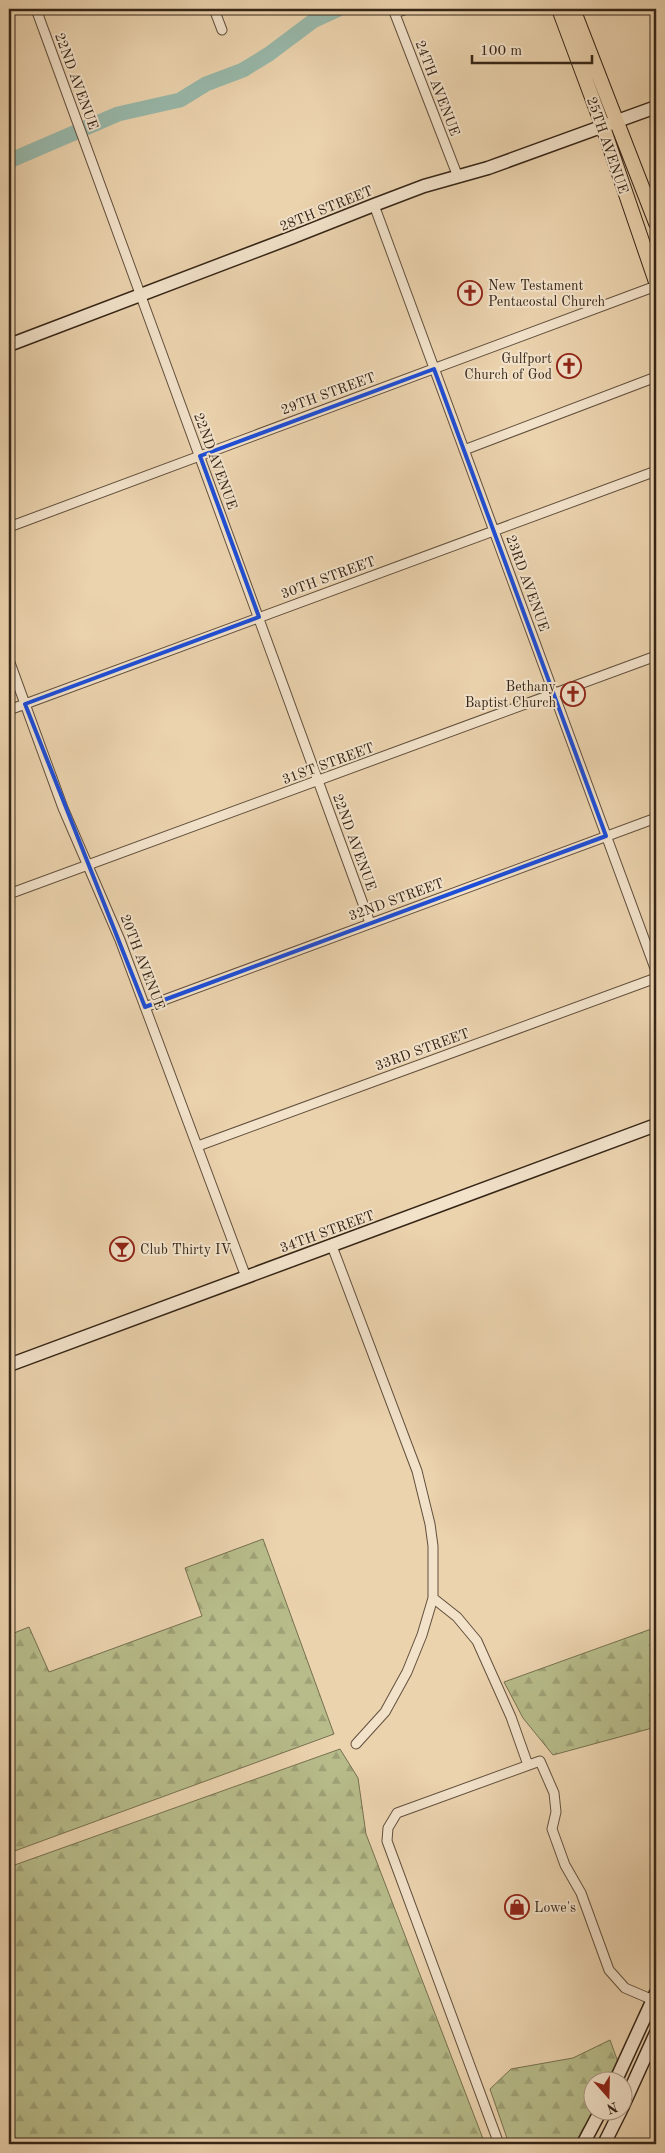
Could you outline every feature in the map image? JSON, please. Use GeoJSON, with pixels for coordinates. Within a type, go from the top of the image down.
{"type":"FeatureCollection","features":[{"type":"Feature","properties":{"kind":"main road","name":"25TH AVENUE"},"geometry":{"type":"LineString","coordinates":[[559,9],[603,127],[656,282]]}},
{"type":"Feature","properties":{"kind":"main road","name":"25TH AVENUE"},"geometry":{"type":"LineString","coordinates":[[573,9],[656,223]]}},
{"type":"Feature","properties":{"kind":"street","name":"22ND AVENUE"},"geometry":{"type":"LineString","coordinates":[[36,9],[370,924]]}},
{"type":"Feature","properties":{"kind":"street"},"geometry":{"type":"LineString","coordinates":[[214,9],[222,30]]}},
{"type":"Feature","properties":{"kind":"street"},"geometry":{"type":"LineString","coordinates":[[394,11],[407,9]]}},
{"type":"Feature","properties":{"kind":"street","name":"24TH AVENUE"},"geometry":{"type":"LineString","coordinates":[[394,11],[458,177]]}},
{"type":"Feature","properties":{"kind":"street","name":"28TH STREET"},"geometry":{"type":"LineString","coordinates":[[9,345],[424,186],[496,166],[656,107]]}},
{"type":"Feature","properties":{"kind":"street","name":"23RD AVENUE"},"geometry":{"type":"LineString","coordinates":[[374,205],[656,971]]}},
{"type":"Feature","properties":{"kind":"street","name":"29TH STREET"},"geometry":{"type":"LineString","coordinates":[[9,527],[656,286]]}},
{"type":"Feature","properties":{"kind":"street"},"geometry":{"type":"LineString","coordinates":[[464,450],[656,377]]}},
{"type":"Feature","properties":{"kind":"street","name":"30TH STREET"},"geometry":{"type":"LineString","coordinates":[[9,710],[656,471]]}},
{"type":"Feature","properties":{"kind":"street","name":"31ST STREET"},"geometry":{"type":"LineString","coordinates":[[9,894],[656,656]]}},
{"type":"Feature","properties":{"kind":"street","name":"20TH AVENUE"},"geometry":{"type":"LineString","coordinates":[[9,660],[63,808],[103,898],[246,1277]]}},
{"type":"Feature","properties":{"kind":"street","name":"32ND STREET"},"geometry":{"type":"LineString","coordinates":[[145,1007],[656,818]]}},
{"type":"Feature","properties":{"kind":"street","name":"33RD STREET"},"geometry":{"type":"LineString","coordinates":[[198,1146],[656,978]]}},
{"type":"Feature","properties":{"kind":"street","name":"34TH STREET"},"geometry":{"type":"LineString","coordinates":[[9,1365],[656,1124]]}},
{"type":"Feature","properties":{"kind":"street"},"geometry":{"type":"LineString","coordinates":[[332,1246],[417,1471],[430,1524],[433,1546],[433,1598],[422,1635],[407,1672],[385,1712],[356,1744]]}},
{"type":"Feature","properties":{"kind":"street"},"geometry":{"type":"LineString","coordinates":[[433,1598],[457,1617],[477,1641],[511,1717],[528,1765]]}},
{"type":"Feature","properties":{"kind":"street"},"geometry":{"type":"LineString","coordinates":[[499,2144],[387,1841],[388,1828],[397,1813],[540,1761],[554,1793],[556,1812],[552,1829],[564,1865],[581,1892],[609,1970],[625,1988],[655,1996],[621,2070]]}},
{"type":"Feature","properties":{"kind":"street"},"geometry":{"type":"LineString","coordinates":[[632,2087],[656,2033]]}},
{"type":"Feature","properties":{"kind":"street"},"geometry":{"type":"LineString","coordinates":[[583,2144],[596,2120]]}},
{"type":"Feature","properties":{"kind":"street"},"geometry":{"type":"LineString","coordinates":[[604,2144],[616,2120]]}},
{"type":"Feature","properties":{"kind":"highlighted area"},"geometry":{"type":"Polygon","coordinates":[[[434,369],[606,836],[145,1007],[25,704],[259,617],[200,456],[434,369]]]}},
{"type":"Feature","properties":{"kind":"green space"},"geometry":{"type":"Polygon","coordinates":[[[263,1539],[334,1734],[9,1853],[9,1635],[29,1627],[49,1672],[202,1616],[185,1568],[263,1539]]]}},
{"type":"Feature","properties":{"kind":"green space"},"geometry":{"type":"Polygon","coordinates":[[[654,1628],[656,1635],[656,1727],[553,1755],[523,1718],[504,1682],[654,1628]]]}},
{"type":"Feature","properties":{"kind":"green space"},"geometry":{"type":"Polygon","coordinates":[[[340,1749],[358,1778],[366,1834],[485,2144],[9,2144],[9,1867],[340,1749]]]}},
{"type":"Feature","properties":{"kind":"green space"},"geometry":{"type":"Polygon","coordinates":[[[610,2040],[618,2062],[614,2070],[582,2070],[582,2120],[589,2120],[581,2134],[573,2144],[509,2144],[490,2089],[511,2069],[573,2058],[610,2040]]]}},
{"type":"Feature","properties":{"kind":"waterway"},"geometry":{"type":"LineString","coordinates":[[9,161],[118,114],[180,100],[206,84],[243,70],[269,54],[313,21],[339,9]]}},
{"type":"Feature","properties":{"kind":"place","name":"New Testament Pentacostal Church"},"geometry":{"type":"Point","coordinates":[470,293]}},
{"type":"Feature","properties":{"kind":"place","name":"Gulfport Church of God"},"geometry":{"type":"Point","coordinates":[569,366]}},
{"type":"Feature","properties":{"kind":"place","name":"Bethany Baptist Church"},"geometry":{"type":"Point","coordinates":[573,694]}},
{"type":"Feature","properties":{"kind":"place","name":"Club Thirty IV"},"geometry":{"type":"Point","coordinates":[122,1249]}},
{"type":"Feature","properties":{"kind":"place","name":"Lowe's"},"geometry":{"type":"Point","coordinates":[517,1907]}}]}
